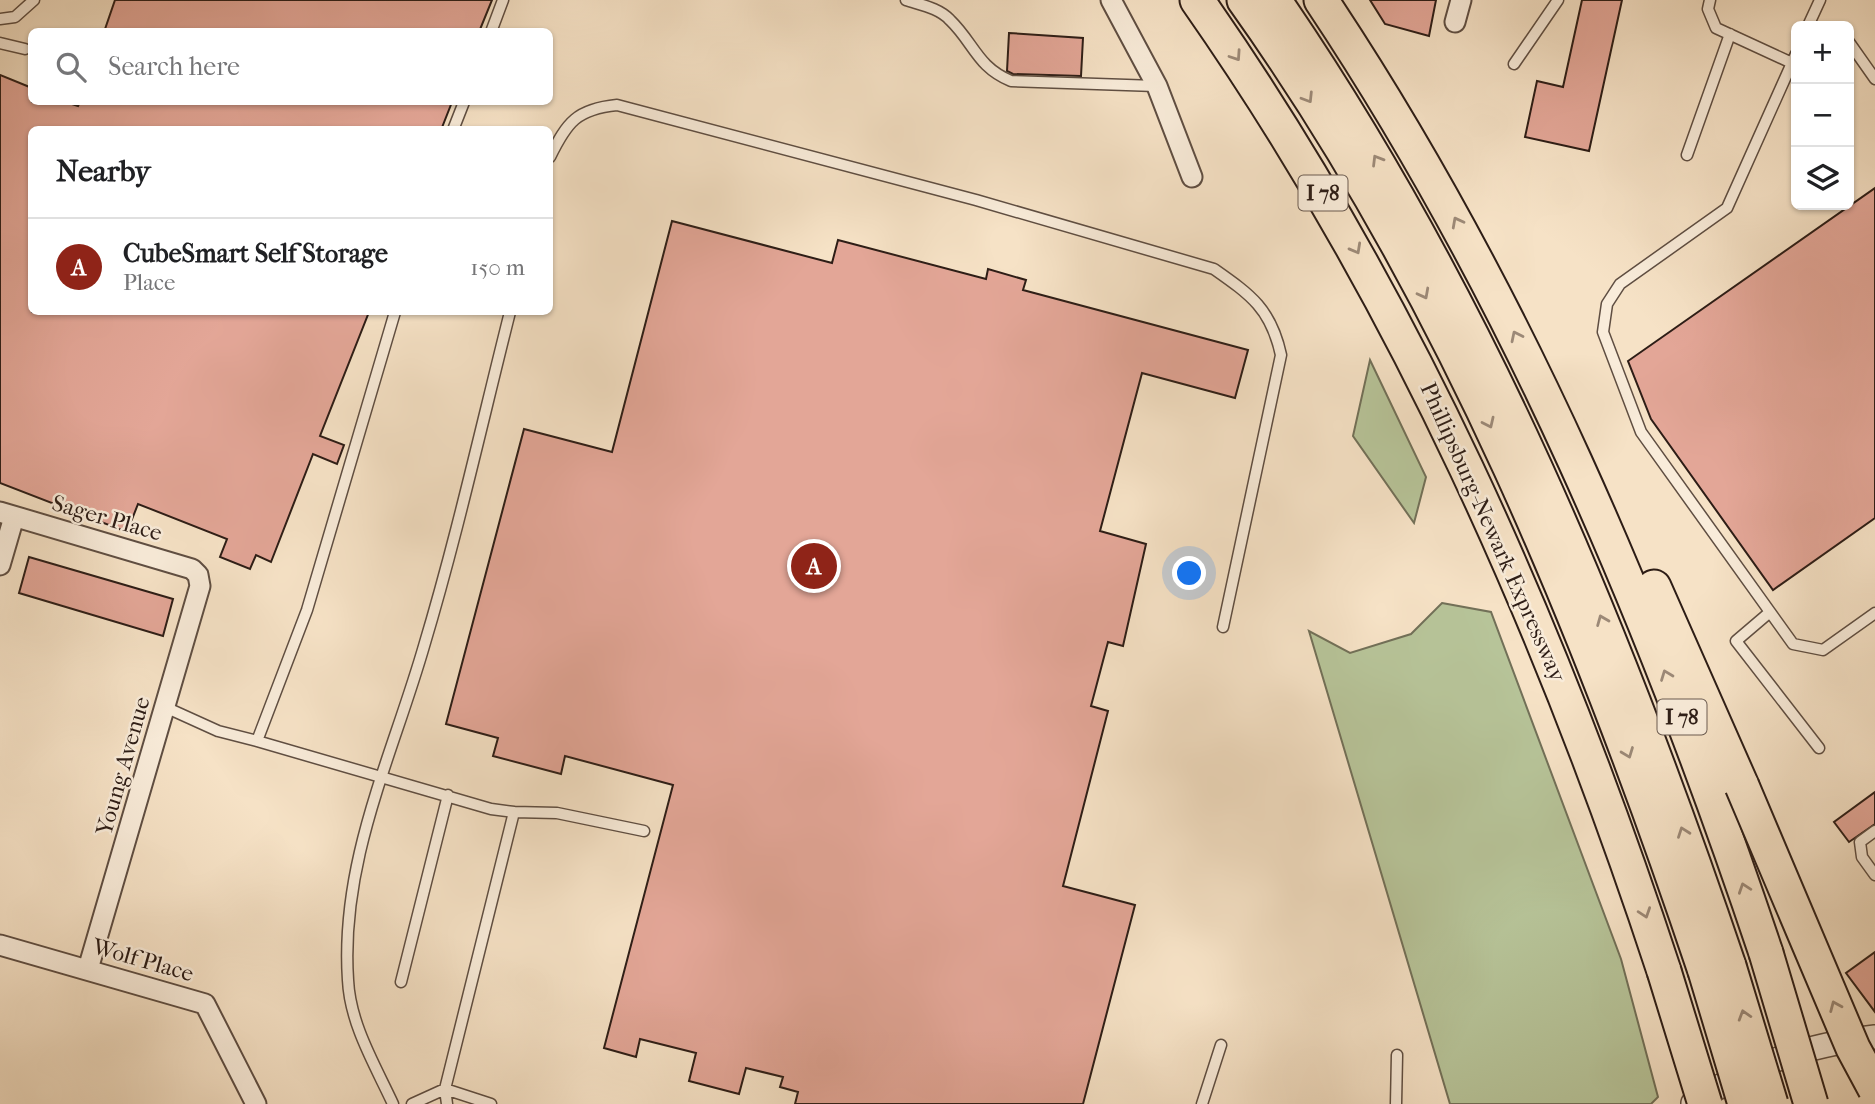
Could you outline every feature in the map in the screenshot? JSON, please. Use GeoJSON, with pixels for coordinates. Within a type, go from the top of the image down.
{"type":"FeatureCollection","features":[{"type":"Feature","properties":{"kind":"highway","name":"Phillipsburg-Newark Expressway"},"geometry":{"type":"LineString","coordinates":[[1197,0],[1323,193],[1433,395],[1544,643],[1604,799],[1664,971],[1705,1104]]}},
{"type":"Feature","properties":{"kind":"highway","name":"Phillipsburg-Newark Expressway"},"geometry":{"type":"LineString","coordinates":[[1244,0],[1356,173],[1460,362],[1558,576],[1771,1104]]}},
{"type":"Feature","properties":{"kind":"highway","name":"Phillipsburg-Newark Expressway"},"geometry":{"type":"LineString","coordinates":[[1274,0],[1392,185],[1470,327],[1566,533],[1650,741],[1717,968],[1745,1104]]}},
{"type":"Feature","properties":{"kind":"highway","name":"I 78"},"geometry":{"type":"LineString","coordinates":[[1321,0],[1416,151],[1489,282],[1588,486],[1695,750],[1766,953],[1811,1104]]}},
{"type":"Feature","properties":{"kind":"highway"},"geometry":{"type":"LineString","coordinates":[[1588,486],[1632,540],[1742,786],[1853,1048],[1875,1089]]}},
{"type":"Feature","properties":{"kind":"street"},"geometry":{"type":"LineString","coordinates":[[1111,0],[1157,86],[1192,177]]}},
{"type":"Feature","properties":{"kind":"street"},"geometry":{"type":"LineString","coordinates":[[1455,22],[1461,0]]}},
{"type":"Feature","properties":{"kind":"street"},"geometry":{"type":"LineString","coordinates":[[0,565],[7,514]]}},
{"type":"Feature","properties":{"kind":"street","name":"Sager Place"},"geometry":{"type":"LineString","coordinates":[[7,514],[192,569],[198,575]]}},
{"type":"Feature","properties":{"kind":"street","name":"Young Avenue"},"geometry":{"type":"LineString","coordinates":[[88,969],[200,586],[198,575]]}},
{"type":"Feature","properties":{"kind":"street","name":"Wolf Place"},"geometry":{"type":"LineString","coordinates":[[0,945],[205,1004],[256,1104]]}},
{"type":"Feature","properties":{"kind":"street"},"geometry":{"type":"LineString","coordinates":[[1692,1104],[1728,1082],[1779,1057],[1829,1043],[1875,1037]]}},
{"type":"Feature","properties":{"kind":"lane"},"geometry":{"type":"LineString","coordinates":[[0,19],[15,16],[34,0]]}},
{"type":"Feature","properties":{"kind":"lane"},"geometry":{"type":"LineString","coordinates":[[492,28],[503,0]]}},
{"type":"Feature","properties":{"kind":"lane"},"geometry":{"type":"LineString","coordinates":[[906,0],[937,10],[950,19],[979,60],[998,76],[1011,81],[1157,86]]}},
{"type":"Feature","properties":{"kind":"lane"},"geometry":{"type":"LineString","coordinates":[[1514,64],[1558,0]]}},
{"type":"Feature","properties":{"kind":"lane"},"geometry":{"type":"LineString","coordinates":[[1710,0],[1708,9],[1716,28],[1791,57]]}},
{"type":"Feature","properties":{"kind":"lane"},"geometry":{"type":"LineString","coordinates":[[1811,21],[1820,0]]}},
{"type":"Feature","properties":{"kind":"lane"},"geometry":{"type":"LineString","coordinates":[[1687,155],[1730,34]]}},
{"type":"Feature","properties":{"kind":"lane"},"geometry":{"type":"LineString","coordinates":[[0,43],[25,49]]}},
{"type":"Feature","properties":{"kind":"lane"},"geometry":{"type":"LineString","coordinates":[[1854,49],[1875,79]]}},
{"type":"Feature","properties":{"kind":"lane"},"geometry":{"type":"LineString","coordinates":[[1791,65],[1727,208],[1619,284],[1607,304],[1602,332],[1641,432],[1793,644],[1823,650],[1875,613]]}},
{"type":"Feature","properties":{"kind":"lane"},"geometry":{"type":"LineString","coordinates":[[455,126],[463,105]]}},
{"type":"Feature","properties":{"kind":"lane"},"geometry":{"type":"LineString","coordinates":[[553,151],[561,135],[576,116],[593,107],[617,105],[989,204],[1214,269],[1232,281],[1263,307],[1276,332],[1281,355],[1223,627]]}},
{"type":"Feature","properties":{"kind":"lane"},"geometry":{"type":"LineString","coordinates":[[257,741],[307,610],[395,315]]}},
{"type":"Feature","properties":{"kind":"lane"},"geometry":{"type":"LineString","coordinates":[[393,1104],[358,1027],[348,983],[353,883],[380,775],[431,622],[509,315]]}},
{"type":"Feature","properties":{"kind":"lane"},"geometry":{"type":"LineString","coordinates":[[1770,612],[1736,641],[1819,748]]}},
{"type":"Feature","properties":{"kind":"lane"},"geometry":{"type":"LineString","coordinates":[[165,707],[218,731],[380,775],[491,809],[557,813],[644,831]]}},
{"type":"Feature","properties":{"kind":"lane"},"geometry":{"type":"LineString","coordinates":[[401,982],[448,795]]}},
{"type":"Feature","properties":{"kind":"lane"},"geometry":{"type":"LineString","coordinates":[[447,1104],[445,1089],[514,812]]}},
{"type":"Feature","properties":{"kind":"lane"},"geometry":{"type":"LineString","coordinates":[[1875,831],[1860,842],[1862,856],[1875,874]]}},
{"type":"Feature","properties":{"kind":"lane"},"geometry":{"type":"LineString","coordinates":[[1202,1104],[1222,1045]]}},
{"type":"Feature","properties":{"kind":"lane"},"geometry":{"type":"LineString","coordinates":[[1396,1104],[1397,1055]]}},
{"type":"Feature","properties":{"kind":"lane"},"geometry":{"type":"LineString","coordinates":[[412,1104],[445,1089],[491,1104]]}},
{"type":"Feature","properties":{"kind":"green space"},"geometry":{"type":"Polygon","coordinates":[[[1370,360],[1426,477],[1414,523],[1353,436],[1370,360]]]}},
{"type":"Feature","properties":{"kind":"green space"},"geometry":{"type":"Polygon","coordinates":[[[1442,603],[1491,612],[1621,959],[1658,1097],[1651,1104],[1450,1104],[1309,631],[1350,653],[1411,634],[1442,603]]]}},
{"type":"Feature","properties":{"kind":"building"},"geometry":{"type":"Polygon","coordinates":[[[115,0],[492,0],[481,28],[105,28],[115,0]]]}},
{"type":"Feature","properties":{"kind":"building"},"geometry":{"type":"Polygon","coordinates":[[[1370,0],[1436,0],[1429,36],[1385,24],[1370,0]]]}},
{"type":"Feature","properties":{"kind":"building"},"geometry":{"type":"Polygon","coordinates":[[[1582,0],[1622,0],[1589,151],[1525,137],[1537,81],[1563,87],[1582,0]]]}},
{"type":"Feature","properties":{"kind":"building"},"geometry":{"type":"Polygon","coordinates":[[[1009,33],[1083,38],[1081,76],[1013,74],[1007,71],[1009,33]]]}},
{"type":"Feature","properties":{"kind":"building"},"geometry":{"type":"Polygon","coordinates":[[[0,75],[28,86],[28,105],[451,105],[443,126],[28,126],[28,315],[368,315],[320,436],[344,445],[337,464],[313,454],[271,562],[256,555],[250,569],[220,557],[227,539],[138,504],[127,532],[0,483],[0,75]]]}},
{"type":"Feature","properties":{"kind":"building"},"geometry":{"type":"Polygon","coordinates":[[[1875,188],[1875,518],[1773,590],[1651,419],[1628,361],[1844,210],[1854,210],[1854,203],[1875,188]]]}},
{"type":"Feature","properties":{"kind":"building"},"geometry":{"type":"Polygon","coordinates":[[[672,221],[832,263],[838,240],[986,279],[988,269],[1026,280],[1023,290],[1248,350],[1235,398],[1142,373],[1100,531],[1146,544],[1123,646],[1108,642],[1091,706],[1108,711],[1063,886],[1135,905],[1083,1104],[795,1104],[798,1092],[780,1087],[783,1077],[746,1068],[739,1094],[689,1081],[696,1053],[640,1039],[636,1057],[604,1048],[673,785],[565,756],[561,774],[493,756],[498,738],[446,724],[524,429],[612,452],[672,221]]]}},
{"type":"Feature","properties":{"kind":"building"},"geometry":{"type":"Polygon","coordinates":[[[29,557],[173,599],[163,636],[19,593],[29,557]]]}},
{"type":"Feature","properties":{"kind":"building"},"geometry":{"type":"Polygon","coordinates":[[[1875,792],[1875,824],[1849,842],[1834,822],[1875,792]]]}},
{"type":"Feature","properties":{"kind":"building"},"geometry":{"type":"Polygon","coordinates":[[[1875,952],[1875,1012],[1846,973],[1875,952]]]}},
{"type":"Feature","properties":{"kind":"place","name":"CubeSmart Self Storage"},"geometry":{"type":"Point","coordinates":[814,566]}}]}
